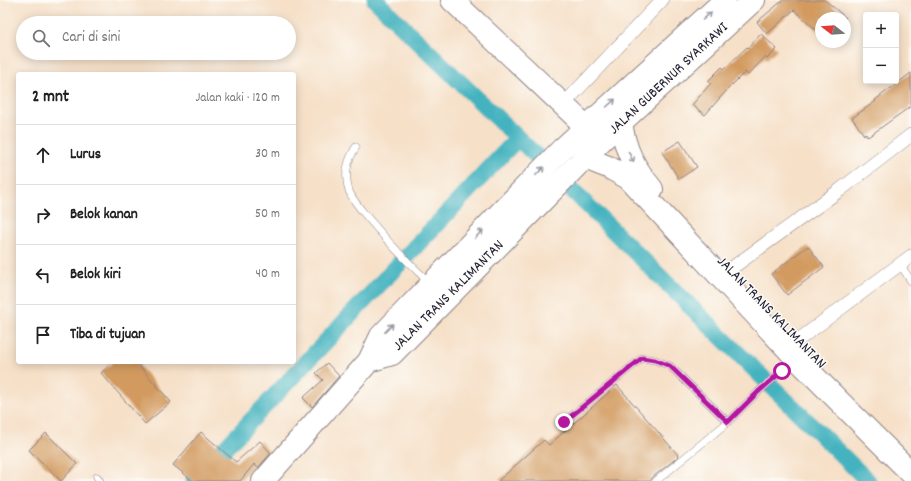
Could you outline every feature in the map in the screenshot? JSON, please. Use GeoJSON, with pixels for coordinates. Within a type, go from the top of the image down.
{"type":"FeatureCollection","features":[{"type":"Feature","properties":{"kind":"highway"},"geometry":{"type":"LineString","coordinates":[[452,0],[601,141]]}},
{"type":"Feature","properties":{"kind":"highway"},"geometry":{"type":"LineString","coordinates":[[263,481],[369,361],[381,336],[562,149],[725,0]]}},
{"type":"Feature","properties":{"kind":"highway","name":"JALAN GUBERNUR SYARKAWI"},"geometry":{"type":"LineString","coordinates":[[601,141],[754,0]]}},
{"type":"Feature","properties":{"kind":"highway","name":"JALAN TRANS KALIMANTAN"},"geometry":{"type":"LineString","coordinates":[[621,122],[624,141],[637,170],[729,270],[792,357],[911,453]]}},
{"type":"Feature","properties":{"kind":"highway","name":"JALAN TRANS KALIMANTAN"},"geometry":{"type":"LineString","coordinates":[[369,361],[392,354],[601,141]]}},
{"type":"Feature","properties":{"kind":"highway","name":"JALAN TRANS KALIMANTAN"},"geometry":{"type":"LineString","coordinates":[[581,162],[608,167],[628,178],[792,357],[911,473]]}},
{"type":"Feature","properties":{"kind":"street"},"geometry":{"type":"LineString","coordinates":[[563,105],[662,0]]}},
{"type":"Feature","properties":{"kind":"street"},"geometry":{"type":"LineString","coordinates":[[729,270],[840,190],[911,136]]}},
{"type":"Feature","properties":{"kind":"street"},"geometry":{"type":"LineString","coordinates":[[792,357],[911,256]]}},
{"type":"Feature","properties":{"kind":"lane"},"geometry":{"type":"LineString","coordinates":[[356,147],[348,159],[347,176],[349,191],[355,202],[390,245],[431,284]]}},
{"type":"Feature","properties":{"kind":"lane"},"geometry":{"type":"LineString","coordinates":[[900,264],[911,281]]}},
{"type":"Feature","properties":{"kind":"lane"},"geometry":{"type":"LineString","coordinates":[[656,481],[728,422],[792,357]]}},
{"type":"Feature","properties":{"kind":"lane"},"geometry":{"type":"LineString","coordinates":[[564,422],[642,358],[655,360],[670,366],[728,422]]}},
{"type":"Feature","properties":{"kind":"building"},"geometry":{"type":"Polygon","coordinates":[[[783,0],[825,0],[839,12],[815,12],[815,29],[794,10],[767,34],[757,22],[783,0]]]}},
{"type":"Feature","properties":{"kind":"building"},"geometry":{"type":"Polygon","coordinates":[[[761,34],[777,49],[767,59],[765,57],[748,75],[745,72],[705,115],[692,105],[711,83],[708,81],[722,67],[724,69],[747,47],[748,48],[761,34]]]}},
{"type":"Feature","properties":{"kind":"building"},"geometry":{"type":"Polygon","coordinates":[[[911,73],[911,106],[868,137],[865,133],[864,135],[852,118],[896,84],[899,84],[899,82],[911,73]]]}},
{"type":"Feature","properties":{"kind":"building"},"geometry":{"type":"Polygon","coordinates":[[[680,141],[697,167],[679,179],[662,152],[680,141]]]}},
{"type":"Feature","properties":{"kind":"building"},"geometry":{"type":"Polygon","coordinates":[[[808,246],[824,267],[787,295],[771,274],[808,246]]]}},
{"type":"Feature","properties":{"kind":"building"},"geometry":{"type":"Polygon","coordinates":[[[327,363],[339,376],[312,407],[303,398],[323,380],[316,373],[327,363]]]}},
{"type":"Feature","properties":{"kind":"building"},"geometry":{"type":"Polygon","coordinates":[[[111,364],[138,364],[171,402],[145,424],[101,373],[111,364]]]}},
{"type":"Feature","properties":{"kind":"building"},"geometry":{"type":"Polygon","coordinates":[[[617,385],[679,456],[650,481],[498,481],[544,440],[549,445],[617,385]]]}},
{"type":"Feature","properties":{"kind":"building"},"geometry":{"type":"Polygon","coordinates":[[[201,432],[236,462],[260,441],[271,453],[258,468],[254,464],[240,481],[193,481],[173,465],[201,432]]]}},
{"type":"Feature","properties":{"kind":"building"},"geometry":{"type":"Polygon","coordinates":[[[46,433],[77,464],[61,481],[29,450],[46,433]]]}},
{"type":"Feature","properties":{"kind":"waterway"},"geometry":{"type":"LineString","coordinates":[[375,0],[581,199],[868,481]]}},
{"type":"Feature","properties":{"kind":"waterway"},"geometry":{"type":"LineString","coordinates":[[194,481],[518,138]]}},
{"type":"Feature","properties":{"kind":"route"},"geometry":{"type":"LineString","coordinates":[[564,422],[642,358],[655,360],[670,366],[728,422],[758,392],[782,371]]}}]}
